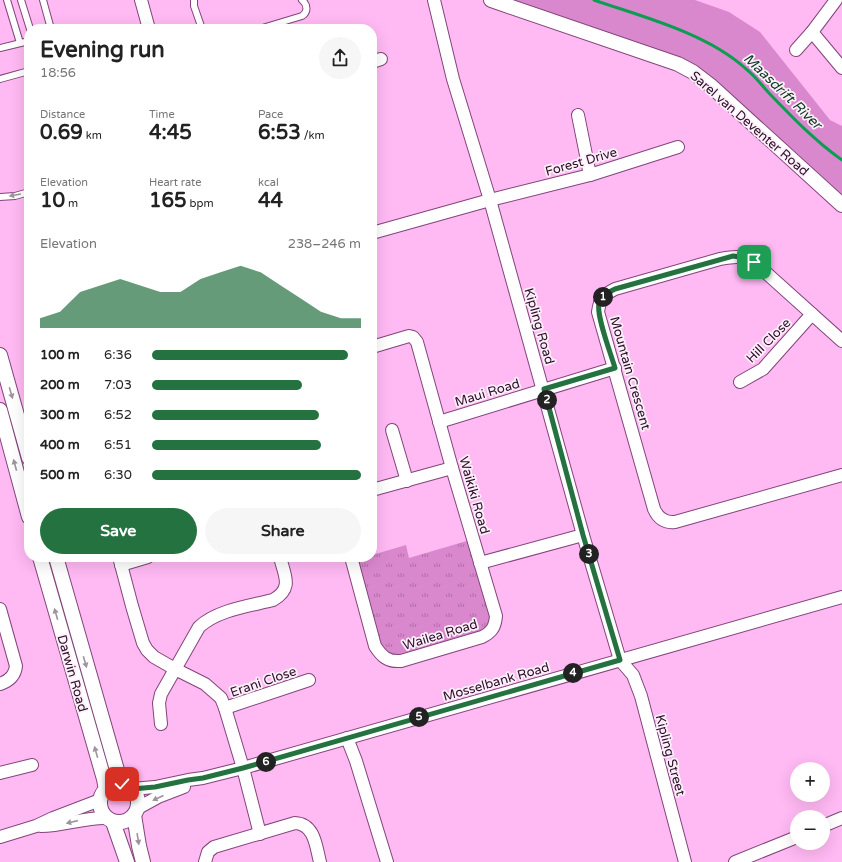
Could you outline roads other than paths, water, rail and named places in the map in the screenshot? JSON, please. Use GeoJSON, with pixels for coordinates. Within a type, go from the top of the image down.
{"type":"FeatureCollection","features":[{"type":"Feature","properties":{"kind":"street"},"geometry":{"type":"LineString","coordinates":[[141,0],[148,24]]}},
{"type":"Feature","properties":{"kind":"street","name":"Kipling Road"},"geometry":{"type":"LineString","coordinates":[[434,0],[453,79],[490,200],[544,389],[583,535],[620,660]]}},
{"type":"Feature","properties":{"kind":"street","name":"Sarel van Deventer Road"},"geometry":{"type":"LineString","coordinates":[[491,0],[678,64],[693,72],[710,85],[842,205]]}},
{"type":"Feature","properties":{"kind":"street"},"geometry":{"type":"LineString","coordinates":[[796,50],[812,32],[836,0]]}},
{"type":"Feature","properties":{"kind":"street"},"geometry":{"type":"LineString","coordinates":[[812,32],[842,68]]}},
{"type":"Feature","properties":{"kind":"street"},"geometry":{"type":"LineString","coordinates":[[578,115],[590,175]]}},
{"type":"Feature","properties":{"kind":"street","name":"Forest Drive"},"geometry":{"type":"LineString","coordinates":[[377,228],[590,175],[678,147]]}},
{"type":"Feature","properties":{"kind":"street","name":"Mountain Crescent"},"geometry":{"type":"LineString","coordinates":[[842,341],[754,262],[747,258],[733,256],[615,289],[608,292],[601,299],[598,312],[654,509],[662,520],[666,522],[675,522],[842,474]]}},
{"type":"Feature","properties":{"kind":"street","name":"Hill Close"},"geometry":{"type":"LineString","coordinates":[[740,382],[763,369],[812,314]]}},
{"type":"Feature","properties":{"kind":"street","name":"Waikiki Road"},"geometry":{"type":"LineString","coordinates":[[377,346],[409,336],[417,342],[480,563]]}},
{"type":"Feature","properties":{"kind":"street"},"geometry":{"type":"LineString","coordinates":[[0,355],[24,440]]}},
{"type":"Feature","properties":{"kind":"street","name":"Maui Road"},"geometry":{"type":"LineString","coordinates":[[439,422],[615,368]]}},
{"type":"Feature","properties":{"kind":"street"},"geometry":{"type":"LineString","coordinates":[[0,410],[24,499]]}},
{"type":"Feature","properties":{"kind":"street"},"geometry":{"type":"LineString","coordinates":[[392,430],[406,481]]}},
{"type":"Feature","properties":{"kind":"street"},"geometry":{"type":"LineString","coordinates":[[377,489],[452,468]]}},
{"type":"Feature","properties":{"kind":"street"},"geometry":{"type":"LineString","coordinates":[[480,563],[583,535]]}},
{"type":"Feature","properties":{"kind":"street","name":"Darwin Road"},"geometry":{"type":"LineString","coordinates":[[41,562],[104,779],[103,795]]}},
{"type":"Feature","properties":{"kind":"street","name":"Darwin Road"},"geometry":{"type":"LineString","coordinates":[[58,562],[127,787]]}},
{"type":"Feature","properties":{"kind":"street"},"geometry":{"type":"LineString","coordinates":[[120,562],[146,650],[175,669],[210,687],[221,698],[243,768],[260,834]]}},
{"type":"Feature","properties":{"kind":"street"},"geometry":{"type":"LineString","coordinates":[[161,724],[159,703],[161,694],[199,627],[205,621],[216,616],[273,600],[283,593],[286,589],[287,583],[281,562]]}},
{"type":"Feature","properties":{"kind":"street","name":"Wailea Road"},"geometry":{"type":"LineString","coordinates":[[352,562],[376,646],[385,658],[393,662],[401,661],[482,637],[493,629],[496,616],[480,563]]}},
{"type":"Feature","properties":{"kind":"street","name":"Mosselbank Road"},"geometry":{"type":"LineString","coordinates":[[127,787],[155,787],[203,778],[243,768],[842,597]]}},
{"type":"Feature","properties":{"kind":"street"},"geometry":{"type":"LineString","coordinates":[[0,609],[16,666],[12,678],[0,684]]}},
{"type":"Feature","properties":{"kind":"street","name":"Kipling Street"},"geometry":{"type":"LineString","coordinates":[[620,660],[633,675],[641,696],[686,862]]}},
{"type":"Feature","properties":{"kind":"street","name":"Erani Close"},"geometry":{"type":"LineString","coordinates":[[225,708],[309,680]]}},
{"type":"Feature","properties":{"kind":"street"},"geometry":{"type":"LineString","coordinates":[[348,738],[387,862]]}},
{"type":"Feature","properties":{"kind":"street"},"geometry":{"type":"LineString","coordinates":[[0,773],[32,765]]}},
{"type":"Feature","properties":{"kind":"street","name":"Mosselbank Road"},"geometry":{"type":"LineString","coordinates":[[136,812],[158,797],[203,778]]}},
{"type":"Feature","properties":{"kind":"street"},"geometry":{"type":"LineString","coordinates":[[0,837],[36,826],[103,795],[115,784],[127,787],[136,794],[138,800],[136,812],[139,846],[143,862]]}},
{"type":"Feature","properties":{"kind":"street"},"geometry":{"type":"LineString","coordinates":[[103,795],[102,811],[110,820],[127,862]]}},
{"type":"Feature","properties":{"kind":"street"},"geometry":{"type":"LineString","coordinates":[[36,826],[55,826],[86,819],[125,822],[136,812]]}},
{"type":"Feature","properties":{"kind":"street"},"geometry":{"type":"LineString","coordinates":[[830,823],[842,818]]}},
{"type":"Feature","properties":{"kind":"street"},"geometry":{"type":"LineString","coordinates":[[206,862],[208,852],[214,847],[295,823],[302,824],[308,828],[312,834],[320,862]]}},
{"type":"Feature","properties":{"kind":"street"},"geometry":{"type":"LineString","coordinates":[[735,862],[790,840]]}},
{"type":"Feature","properties":{"kind":"lane"},"geometry":{"type":"LineString","coordinates":[[8,0],[20,43]]}},
{"type":"Feature","properties":{"kind":"lane"},"geometry":{"type":"LineString","coordinates":[[21,0],[28,24]]}},
{"type":"Feature","properties":{"kind":"lane"},"geometry":{"type":"LineString","coordinates":[[43,0],[50,24]]}},
{"type":"Feature","properties":{"kind":"lane"},"geometry":{"type":"LineString","coordinates":[[194,0],[194,6],[200,24]]}},
{"type":"Feature","properties":{"kind":"lane"},"geometry":{"type":"LineString","coordinates":[[276,24],[302,16],[307,8],[302,0]]}},
{"type":"Feature","properties":{"kind":"lane"},"geometry":{"type":"LineString","coordinates":[[0,48],[24,42]]}},
{"type":"Feature","properties":{"kind":"lane"},"geometry":{"type":"LineString","coordinates":[[0,78],[24,72]]}},
{"type":"Feature","properties":{"kind":"lane"},"geometry":{"type":"LineString","coordinates":[[0,197],[15,196],[24,193]]}},
{"type":"Feature","properties":{"kind":"waterway","name":"Maasdrift River"},"geometry":{"type":"LineString","coordinates":[[594,0],[673,27],[712,45],[745,68],[804,128],[822,145],[842,160]]}}]}
